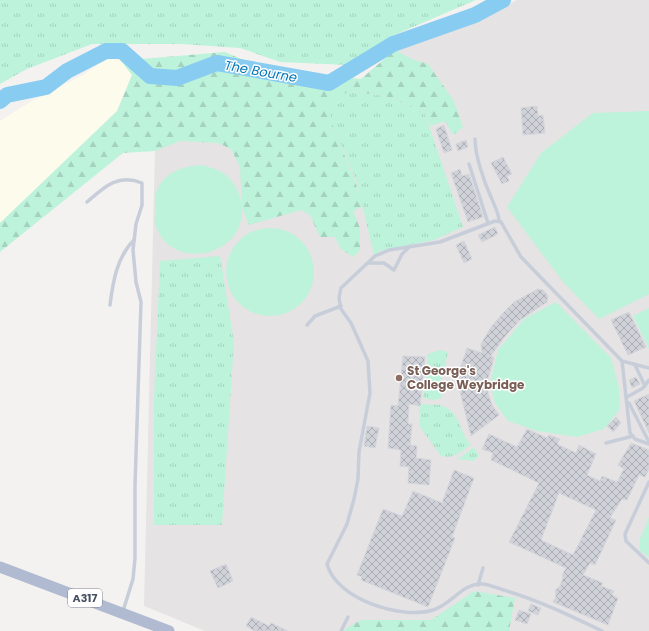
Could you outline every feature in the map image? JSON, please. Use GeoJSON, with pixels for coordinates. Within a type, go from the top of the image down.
{"type":"FeatureCollection","features":[{"type":"Feature","properties":{"kind":"main road","name":"A317"},"geometry":{"type":"LineString","coordinates":[[0,567],[123,612],[165,630]]}},
{"type":"Feature","properties":{"kind":"lane"},"geometry":{"type":"LineString","coordinates":[[475,139],[477,152],[490,196],[499,216],[499,221],[521,257],[622,361],[649,368]]}},
{"type":"Feature","properties":{"kind":"lane"},"geometry":{"type":"LineString","coordinates":[[469,164],[488,223]]}},
{"type":"Feature","properties":{"kind":"lane"},"geometry":{"type":"LineString","coordinates":[[88,202],[108,184],[132,179],[142,184],[142,206],[136,224],[133,250],[136,282],[141,302],[135,485],[135,558],[134,579],[123,612]]}},
{"type":"Feature","properties":{"kind":"lane"},"geometry":{"type":"LineString","coordinates":[[499,221],[488,223],[440,242],[389,250],[375,256],[341,288],[339,298],[341,306],[351,323],[368,361],[370,393],[359,452],[358,479],[354,499],[347,524],[327,564],[330,575],[352,593],[372,605],[405,613],[421,613],[435,610],[466,588],[483,584],[531,598],[602,631]]}},
{"type":"Feature","properties":{"kind":"lane"},"geometry":{"type":"LineString","coordinates":[[110,305],[113,282],[124,250],[134,240]]}},
{"type":"Feature","properties":{"kind":"lane"},"geometry":{"type":"LineString","coordinates":[[368,263],[384,263],[394,270],[402,254],[410,247]]}},
{"type":"Feature","properties":{"kind":"lane"},"geometry":{"type":"LineString","coordinates":[[307,325],[315,316],[341,306]]}},
{"type":"Feature","properties":{"kind":"lane"},"geometry":{"type":"LineString","coordinates":[[622,361],[630,433],[635,439],[649,443]]}},
{"type":"Feature","properties":{"kind":"lane"},"geometry":{"type":"LineString","coordinates":[[634,365],[644,386]]}},
{"type":"Feature","properties":{"kind":"lane"},"geometry":{"type":"LineString","coordinates":[[627,399],[635,394],[649,380]]}},
{"type":"Feature","properties":{"kind":"lane"},"geometry":{"type":"LineString","coordinates":[[627,399],[649,443]]}},
{"type":"Feature","properties":{"kind":"lane"},"geometry":{"type":"LineString","coordinates":[[606,443],[633,436]]}},
{"type":"Feature","properties":{"kind":"lane"},"geometry":{"type":"LineString","coordinates":[[649,482],[625,534],[626,541],[649,563]]}},
{"type":"Feature","properties":{"kind":"lane"},"geometry":{"type":"LineString","coordinates":[[478,585],[483,568]]}},
{"type":"Feature","properties":{"kind":"lane"},"geometry":{"type":"LineString","coordinates":[[341,631],[348,617]]}},
{"type":"Feature","properties":{"kind":"shaded area","name":"St George's College Weybridge"},"geometry":{"type":"Polygon","coordinates":[[[517,0],[649,0],[649,631],[205,631],[144,606],[155,151],[148,81],[269,71],[361,79],[395,50],[469,24],[517,0]]]}},
{"type":"Feature","properties":{"kind":"shaded area"},"geometry":{"type":"Polygon","coordinates":[[[118,57],[132,75],[117,111],[0,223],[0,121],[30,102],[83,75],[105,60],[118,57]]]}},
{"type":"Feature","properties":{"kind":"green space"},"geometry":{"type":"Polygon","coordinates":[[[0,0],[476,0],[392,36],[347,65],[280,62],[240,48],[180,44],[92,44],[27,69],[0,84],[0,0]]]}},
{"type":"Feature","properties":{"kind":"green space"},"geometry":{"type":"Polygon","coordinates":[[[395,50],[414,60],[428,64],[454,101],[463,127],[453,135],[445,121],[430,126],[424,111],[385,96],[349,91],[327,105],[330,118],[355,180],[363,206],[353,211],[360,228],[360,250],[353,257],[341,249],[335,237],[320,237],[310,215],[301,210],[249,225],[242,208],[240,167],[231,149],[218,143],[180,141],[155,151],[123,153],[0,252],[0,223],[117,111],[132,75],[118,57],[141,59],[225,52],[269,71],[361,79],[395,50]]]}},
{"type":"Feature","properties":{"kind":"green space"},"geometry":{"type":"Polygon","coordinates":[[[349,91],[385,96],[424,111],[463,227],[434,240],[380,251],[374,255],[357,183],[331,122],[327,105],[349,91]]]}},
{"type":"Feature","properties":{"kind":"green space"},"geometry":{"type":"Polygon","coordinates":[[[649,111],[649,294],[599,319],[564,283],[507,207],[541,153],[593,113],[649,111]]]}},
{"type":"Feature","properties":{"kind":"green space"},"geometry":{"type":"Polygon","coordinates":[[[202,165],[217,170],[229,178],[241,200],[242,217],[236,232],[222,247],[211,252],[199,254],[188,253],[177,250],[167,244],[160,235],[155,223],[155,195],[163,180],[169,175],[181,169],[202,165]]]}},
{"type":"Feature","properties":{"kind":"green space"},"geometry":{"type":"Polygon","coordinates":[[[261,228],[279,228],[295,235],[307,247],[314,263],[314,281],[307,297],[295,309],[279,316],[261,316],[245,309],[233,297],[226,281],[226,263],[233,247],[245,235],[261,228]]]}},
{"type":"Feature","properties":{"kind":"green space"},"geometry":{"type":"Polygon","coordinates":[[[220,256],[234,342],[222,525],[154,525],[154,400],[160,261],[220,256]]]}},
{"type":"Feature","properties":{"kind":"green space"},"geometry":{"type":"Polygon","coordinates":[[[556,302],[611,358],[619,388],[619,410],[604,429],[577,437],[537,431],[508,421],[495,403],[490,383],[498,350],[524,319],[556,302]]]}},
{"type":"Feature","properties":{"kind":"green space"},"geometry":{"type":"Polygon","coordinates":[[[649,308],[649,349],[633,316],[649,308]]]}},
{"type":"Feature","properties":{"kind":"green space"},"geometry":{"type":"Polygon","coordinates":[[[440,350],[448,352],[441,382],[442,398],[434,400],[423,398],[428,354],[440,350]]]}},
{"type":"Feature","properties":{"kind":"green space"},"geometry":{"type":"Polygon","coordinates":[[[421,404],[440,405],[452,412],[471,445],[453,456],[441,456],[420,427],[419,406],[421,404]]]}},
{"type":"Feature","properties":{"kind":"green space"},"geometry":{"type":"Polygon","coordinates":[[[474,447],[479,456],[473,461],[458,459],[474,447]]]}},
{"type":"Feature","properties":{"kind":"green space"},"geometry":{"type":"Polygon","coordinates":[[[649,517],[649,557],[639,550],[640,539],[649,517]]]}},
{"type":"Feature","properties":{"kind":"green space"},"geometry":{"type":"Polygon","coordinates":[[[474,591],[515,598],[509,631],[342,631],[361,620],[431,620],[474,591]]]}},
{"type":"Feature","properties":{"kind":"building"},"geometry":{"type":"Polygon","coordinates":[[[537,106],[538,116],[543,115],[545,133],[523,135],[521,108],[537,106]]]}},
{"type":"Feature","properties":{"kind":"building"},"geometry":{"type":"Polygon","coordinates":[[[444,125],[452,150],[444,153],[436,129],[444,125]]]}},
{"type":"Feature","properties":{"kind":"building"},"geometry":{"type":"Polygon","coordinates":[[[466,140],[468,147],[458,151],[456,144],[466,140]]]}},
{"type":"Feature","properties":{"kind":"building"},"geometry":{"type":"Polygon","coordinates":[[[503,157],[512,174],[507,176],[509,181],[502,184],[491,163],[503,157]]]}},
{"type":"Feature","properties":{"kind":"building"},"geometry":{"type":"Polygon","coordinates":[[[460,169],[462,176],[469,174],[483,217],[468,222],[451,173],[460,169]]]}},
{"type":"Feature","properties":{"kind":"building"},"geometry":{"type":"Polygon","coordinates":[[[495,227],[498,234],[482,242],[478,235],[495,227]]]}},
{"type":"Feature","properties":{"kind":"building"},"geometry":{"type":"Polygon","coordinates":[[[464,241],[472,259],[464,263],[456,245],[464,241]]]}},
{"type":"Feature","properties":{"kind":"building"},"geometry":{"type":"Polygon","coordinates":[[[538,289],[543,290],[548,296],[547,302],[520,320],[506,335],[491,356],[494,358],[487,382],[488,393],[492,405],[499,415],[471,436],[458,383],[460,369],[467,348],[482,353],[481,344],[491,327],[504,312],[514,302],[538,289]]]}},
{"type":"Feature","properties":{"kind":"building"},"geometry":{"type":"Polygon","coordinates":[[[629,312],[646,347],[628,355],[611,320],[629,312]]]}},
{"type":"Feature","properties":{"kind":"building"},"geometry":{"type":"Polygon","coordinates":[[[403,356],[425,357],[420,406],[409,404],[408,424],[412,424],[410,445],[417,446],[416,458],[431,460],[429,485],[408,483],[409,467],[400,466],[401,450],[388,448],[391,405],[398,406],[403,356]]]}},
{"type":"Feature","properties":{"kind":"building"},"geometry":{"type":"Polygon","coordinates":[[[636,377],[640,384],[632,388],[629,380],[636,377]]]}},
{"type":"Feature","properties":{"kind":"building"},"geometry":{"type":"Polygon","coordinates":[[[649,394],[649,433],[634,401],[649,394]]]}},
{"type":"Feature","properties":{"kind":"building"},"geometry":{"type":"Polygon","coordinates":[[[616,417],[621,423],[613,432],[607,426],[616,417]]]}},
{"type":"Feature","properties":{"kind":"building"},"geometry":{"type":"Polygon","coordinates":[[[367,426],[379,428],[375,448],[364,446],[367,426]]]}},
{"type":"Feature","properties":{"kind":"building"},"geometry":{"type":"Polygon","coordinates":[[[527,429],[547,438],[549,435],[560,439],[557,444],[576,453],[579,445],[596,454],[587,475],[600,481],[602,476],[617,482],[624,469],[618,465],[631,443],[649,450],[649,469],[645,477],[639,475],[627,500],[622,499],[610,518],[616,520],[595,565],[590,563],[583,575],[603,583],[601,586],[614,591],[612,595],[618,598],[608,625],[553,602],[556,597],[555,590],[560,586],[563,578],[562,575],[566,568],[509,542],[539,483],[491,460],[493,453],[482,449],[489,434],[517,447],[527,429]],[[559,493],[541,540],[573,555],[596,510],[559,493]]]}},
{"type":"Feature","properties":{"kind":"building"},"geometry":{"type":"Polygon","coordinates":[[[454,470],[474,478],[452,537],[455,538],[428,607],[361,580],[362,577],[357,575],[383,509],[402,516],[413,491],[442,503],[454,470]]]}},
{"type":"Feature","properties":{"kind":"building"},"geometry":{"type":"Polygon","coordinates":[[[226,564],[233,581],[218,588],[210,571],[226,564]]]}},
{"type":"Feature","properties":{"kind":"building"},"geometry":{"type":"Polygon","coordinates":[[[531,604],[541,608],[538,615],[528,611],[531,604]]]}},
{"type":"Feature","properties":{"kind":"building"},"geometry":{"type":"Polygon","coordinates":[[[519,610],[531,614],[527,624],[515,620],[519,610]]]}},
{"type":"Feature","properties":{"kind":"building"},"geometry":{"type":"Polygon","coordinates":[[[251,617],[269,626],[271,623],[288,631],[255,631],[246,626],[251,617]]]}},
{"type":"Feature","properties":{"kind":"waterway","name":"The Bourne"},"geometry":{"type":"LineString","coordinates":[[0,101],[7,95],[46,87],[67,71],[106,51],[122,51],[150,76],[177,78],[217,63],[329,83],[393,44],[475,15],[503,0]]}},
{"type":"Feature","properties":{"kind":"place","name":"St George's College Weybridge"},"geometry":{"type":"Point","coordinates":[399,378]}}]}
